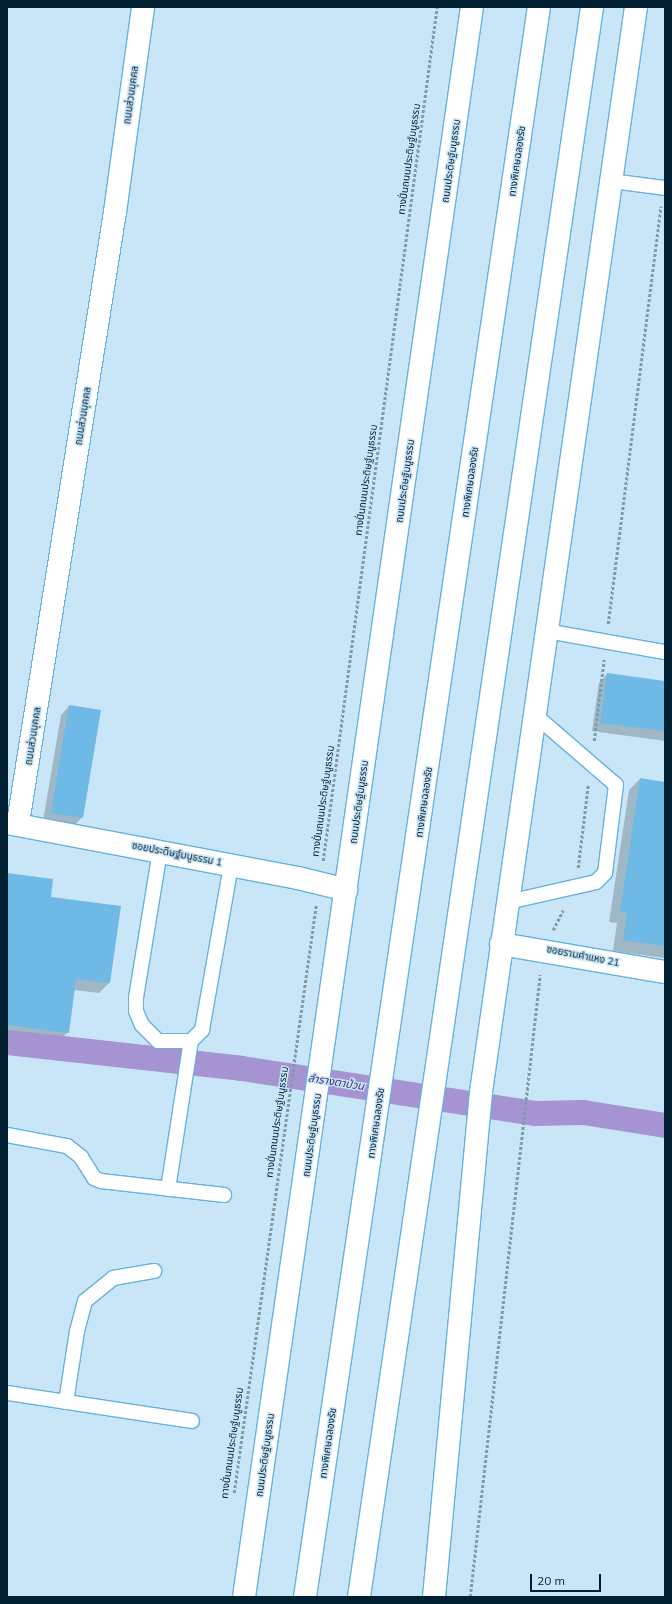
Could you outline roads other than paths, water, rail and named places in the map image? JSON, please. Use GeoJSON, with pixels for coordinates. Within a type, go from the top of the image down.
{"type":"FeatureCollection","features":[{"type":"Feature","properties":{"kind":"main road","name":"ถนนส่วนบุคคล"},"geometry":{"type":"LineString","coordinates":[[12,823],[114,220],[143,7]]}},
{"type":"Feature","properties":{"kind":"main road","name":"ถนนประดิษฐ์มนูธรรม"},"geometry":{"type":"LineString","coordinates":[[244,1597],[317,1103],[472,7]]}},
{"type":"Feature","properties":{"kind":"main road","name":"ทางพิเศษฉลองรัช"},"geometry":{"type":"LineString","coordinates":[[305,1597],[539,7]]}},
{"type":"Feature","properties":{"kind":"main road"},"geometry":{"type":"LineString","coordinates":[[359,1597],[592,7]]}},
{"type":"Feature","properties":{"kind":"main road"},"geometry":{"type":"LineString","coordinates":[[434,1597],[481,1092],[636,7]]}},
{"type":"Feature","properties":{"kind":"main road","name":"ซอยประดิษฐ์มนูธรรม 1"},"geometry":{"type":"LineString","coordinates":[[12,823],[231,865],[347,890]]}},
{"type":"Feature","properties":{"kind":"main road","name":"ซอยรามคำแหง 21"},"geometry":{"type":"LineString","coordinates":[[501,944],[665,972]]}},
{"type":"Feature","properties":{"kind":"lane"},"geometry":{"type":"LineString","coordinates":[[612,181],[665,188]]}},
{"type":"Feature","properties":{"kind":"lane"},"geometry":{"type":"LineString","coordinates":[[547,630],[665,652]]}},
{"type":"Feature","properties":{"kind":"lane"},"geometry":{"type":"LineString","coordinates":[[508,902],[596,882],[605,873],[616,784],[535,716]]}},
{"type":"Feature","properties":{"kind":"lane"},"geometry":{"type":"LineString","coordinates":[[160,851],[136,1011],[146,1034],[158,1041],[191,1041]]}},
{"type":"Feature","properties":{"kind":"lane"},"geometry":{"type":"LineString","coordinates":[[168,1189],[191,1041],[202,1030],[206,1016],[231,865]]}},
{"type":"Feature","properties":{"kind":"lane"},"geometry":{"type":"LineString","coordinates":[[7,1136],[68,1146],[80,1157],[94,1178],[101,1181],[224,1195]]}},
{"type":"Feature","properties":{"kind":"lane"},"geometry":{"type":"LineString","coordinates":[[66,1402],[77,1331],[86,1301],[113,1278],[154,1271]]}},
{"type":"Feature","properties":{"kind":"lane"},"geometry":{"type":"LineString","coordinates":[[7,1393],[192,1421]]}},
{"type":"Feature","properties":{"kind":"waterway","name":"ลำรางตาป่วน"},"geometry":{"type":"LineString","coordinates":[[7,1042],[241,1068],[535,1113],[583,1112],[665,1125]]}}]}
